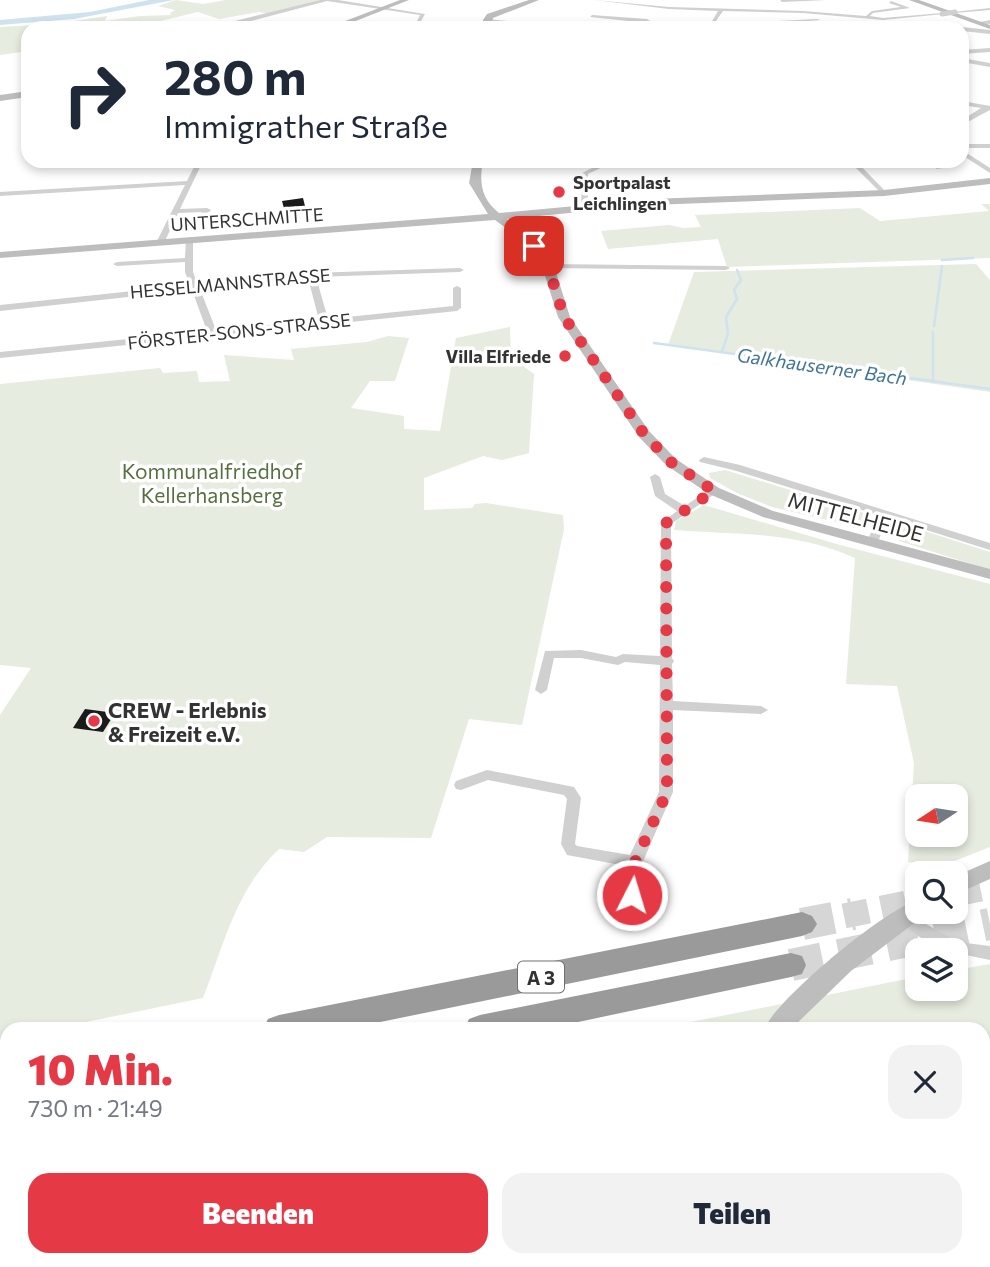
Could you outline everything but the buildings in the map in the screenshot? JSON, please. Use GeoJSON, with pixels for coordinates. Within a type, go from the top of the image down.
{"type":"FeatureCollection","features":[{"type":"Feature","properties":{"kind":"highway","name":"A 3"},"geometry":{"type":"LineString","coordinates":[[314,1022],[802,924]]}},
{"type":"Feature","properties":{"kind":"highway","name":"A 3"},"geometry":{"type":"LineString","coordinates":[[514,1022],[791,965]]}},
{"type":"Feature","properties":{"kind":"main road"},"geometry":{"type":"LineString","coordinates":[[351,21],[406,0]]}},
{"type":"Feature","properties":{"kind":"main road"},"geometry":{"type":"LineString","coordinates":[[490,21],[497,13],[536,0]]}},
{"type":"Feature","properties":{"kind":"main road"},"geometry":{"type":"LineString","coordinates":[[912,0],[978,23],[990,24]]}},
{"type":"Feature","properties":{"kind":"main road"},"geometry":{"type":"LineString","coordinates":[[0,98],[21,95]]}},
{"type":"Feature","properties":{"kind":"main road"},"geometry":{"type":"LineString","coordinates":[[477,168],[474,183],[495,216],[534,246],[548,266]]}},
{"type":"Feature","properties":{"kind":"main road","name":"UNTERSCHMITTE"},"geometry":{"type":"LineString","coordinates":[[0,255],[663,201],[884,193],[990,181]]}},
{"type":"Feature","properties":{"kind":"main road","name":"MITTELHEIDE"},"geometry":{"type":"LineString","coordinates":[[548,266],[564,317],[644,434],[671,462],[714,491],[768,513],[990,575]]}},
{"type":"Feature","properties":{"kind":"main road"},"geometry":{"type":"LineString","coordinates":[[968,880],[990,869]]}},
{"type":"Feature","properties":{"kind":"main road"},"geometry":{"type":"LineString","coordinates":[[782,1022],[809,993],[882,932],[905,917]]}},
{"type":"Feature","properties":{"kind":"street"},"geometry":{"type":"LineString","coordinates":[[247,21],[327,0],[423,14],[420,21]]}},
{"type":"Feature","properties":{"kind":"street"},"geometry":{"type":"LineString","coordinates":[[596,0],[703,10],[794,12],[874,19],[990,9]]}},
{"type":"Feature","properties":{"kind":"street"},"geometry":{"type":"LineString","coordinates":[[782,0],[824,0]]}},
{"type":"Feature","properties":{"kind":"street"},"geometry":{"type":"LineString","coordinates":[[782,0],[794,12]]}},
{"type":"Feature","properties":{"kind":"street"},"geometry":{"type":"LineString","coordinates":[[697,2],[703,10]]}},
{"type":"Feature","properties":{"kind":"street"},"geometry":{"type":"LineString","coordinates":[[891,2],[927,15]]}},
{"type":"Feature","properties":{"kind":"street"},"geometry":{"type":"LineString","coordinates":[[595,16],[617,3]]}},
{"type":"Feature","properties":{"kind":"street"},"geometry":{"type":"LineString","coordinates":[[877,7],[886,10]]}},
{"type":"Feature","properties":{"kind":"street"},"geometry":{"type":"LineString","coordinates":[[867,18],[872,12],[908,8]]}},
{"type":"Feature","properties":{"kind":"street"},"geometry":{"type":"LineString","coordinates":[[714,21],[721,10]]}},
{"type":"Feature","properties":{"kind":"street"},"geometry":{"type":"LineString","coordinates":[[797,21],[826,19],[830,14]]}},
{"type":"Feature","properties":{"kind":"street"},"geometry":{"type":"LineString","coordinates":[[595,16],[647,21]]}},
{"type":"Feature","properties":{"kind":"street"},"geometry":{"type":"LineString","coordinates":[[969,30],[990,32]]}},
{"type":"Feature","properties":{"kind":"street"},"geometry":{"type":"LineString","coordinates":[[969,52],[990,50]]}},
{"type":"Feature","properties":{"kind":"street"},"geometry":{"type":"LineString","coordinates":[[969,61],[990,65]]}},
{"type":"Feature","properties":{"kind":"street"},"geometry":{"type":"LineString","coordinates":[[969,104],[988,108]]}},
{"type":"Feature","properties":{"kind":"street"},"geometry":{"type":"LineString","coordinates":[[969,119],[988,108]]}},
{"type":"Feature","properties":{"kind":"street"},"geometry":{"type":"LineString","coordinates":[[969,146],[990,146]]}},
{"type":"Feature","properties":{"kind":"street"},"geometry":{"type":"LineString","coordinates":[[969,157],[990,171]]}},
{"type":"Feature","properties":{"kind":"street"},"geometry":{"type":"LineString","coordinates":[[160,243],[196,168]]}},
{"type":"Feature","properties":{"kind":"street"},"geometry":{"type":"LineString","coordinates":[[584,208],[585,173],[596,168]]}},
{"type":"Feature","properties":{"kind":"street"},"geometry":{"type":"LineString","coordinates":[[859,168],[884,193]]}},
{"type":"Feature","properties":{"kind":"street"},"geometry":{"type":"LineString","coordinates":[[0,194],[189,183]]}},
{"type":"Feature","properties":{"kind":"street"},"geometry":{"type":"LineString","coordinates":[[176,211],[207,210],[201,218]]}},
{"type":"Feature","properties":{"kind":"street"},"geometry":{"type":"LineString","coordinates":[[189,240],[187,260],[212,332]]}},
{"type":"Feature","properties":{"kind":"street"},"geometry":{"type":"LineString","coordinates":[[117,264],[187,260]]}},
{"type":"Feature","properties":{"kind":"street"},"geometry":{"type":"LineString","coordinates":[[548,266],[726,268]]}},
{"type":"Feature","properties":{"kind":"street","name":"HESSELMANNSTRASSE"},"geometry":{"type":"LineString","coordinates":[[0,308],[194,285],[311,275],[460,270]]}},
{"type":"Feature","properties":{"kind":"street"},"geometry":{"type":"LineString","coordinates":[[311,275],[324,321]]}},
{"type":"Feature","properties":{"kind":"street","name":"FÖRSTER-SONS-STRASSE"},"geometry":{"type":"LineString","coordinates":[[0,355],[457,308],[457,288]]}},
{"type":"Feature","properties":{"kind":"street"},"geometry":{"type":"LineString","coordinates":[[704,460],[990,547]]}},
{"type":"Feature","properties":{"kind":"street"},"geometry":{"type":"LineString","coordinates":[[655,477],[660,496],[684,510]]}},
{"type":"Feature","properties":{"kind":"street"},"geometry":{"type":"LineString","coordinates":[[632,895],[630,873],[667,792],[666,523],[714,491]]}},
{"type":"Feature","properties":{"kind":"street"},"geometry":{"type":"LineString","coordinates":[[873,542],[884,514]]}},
{"type":"Feature","properties":{"kind":"street"},"geometry":{"type":"LineString","coordinates":[[541,690],[549,654],[581,654],[618,661],[623,658],[668,661]]}},
{"type":"Feature","properties":{"kind":"street"},"geometry":{"type":"LineString","coordinates":[[668,705],[761,710]]}},
{"type":"Feature","properties":{"kind":"street"},"geometry":{"type":"LineString","coordinates":[[461,785],[487,775],[569,790],[574,798],[568,844],[572,851],[635,862]]}},
{"type":"Feature","properties":{"kind":"street"},"geometry":{"type":"LineString","coordinates":[[919,924],[926,934],[946,943],[990,953]]}},
{"type":"Feature","properties":{"kind":"green space"},"geometry":{"type":"Polygon","coordinates":[[[176,0],[203,4],[226,0],[320,0],[268,14],[259,12],[219,19],[198,12],[160,21],[105,21],[171,15],[175,10],[158,6],[176,0]]]}},
{"type":"Feature","properties":{"kind":"green space"},"geometry":{"type":"Polygon","coordinates":[[[107,16],[105,21],[74,21],[107,16]]]}},
{"type":"Feature","properties":{"kind":"green space"},"geometry":{"type":"Polygon","coordinates":[[[21,26],[21,52],[0,55],[0,27],[21,26]]]}},
{"type":"Feature","properties":{"kind":"green space"},"geometry":{"type":"Polygon","coordinates":[[[981,204],[990,204],[990,258],[727,267],[718,239],[608,249],[601,231],[669,225],[683,228],[701,227],[695,215],[860,208],[880,221],[989,211],[981,204]]]}},
{"type":"Feature","properties":{"kind":"green space"},"geometry":{"type":"Polygon","coordinates":[[[976,264],[990,280],[990,392],[668,345],[694,272],[976,264]]]}},
{"type":"Feature","properties":{"kind":"green space","name":"Kommunalfriedhof Kellerhansberg"},"geometry":{"type":"Polygon","coordinates":[[[510,327],[511,357],[534,374],[529,453],[502,460],[483,456],[424,478],[424,510],[472,508],[475,504],[486,503],[563,515],[564,529],[522,725],[469,719],[431,838],[327,837],[304,852],[279,849],[264,865],[242,900],[203,998],[86,1022],[0,1022],[0,715],[31,668],[0,665],[0,384],[160,368],[163,373],[197,371],[199,382],[230,381],[224,355],[294,360],[291,349],[367,342],[388,336],[409,338],[395,381],[370,381],[351,408],[404,416],[404,429],[440,431],[456,338],[510,327]]]}},
{"type":"Feature","properties":{"kind":"green space"},"geometry":{"type":"Polygon","coordinates":[[[725,470],[862,512],[868,515],[869,520],[861,528],[772,507],[737,493],[710,478],[709,473],[725,470]]]}},
{"type":"Feature","properties":{"kind":"green space"},"geometry":{"type":"Polygon","coordinates":[[[704,505],[840,545],[990,584],[990,847],[955,861],[908,861],[909,847],[968,847],[968,784],[913,784],[914,763],[897,686],[846,684],[855,558],[832,549],[788,539],[674,530],[676,521],[704,505]]]}},
{"type":"Feature","properties":{"kind":"green space"},"geometry":{"type":"Polygon","coordinates":[[[897,526],[909,526],[990,552],[990,570],[899,541],[897,526]]]}},
{"type":"Feature","properties":{"kind":"green space"},"geometry":{"type":"Polygon","coordinates":[[[990,964],[990,1022],[691,1022],[905,979],[905,1001],[968,1001],[968,968],[990,964]]]}},
{"type":"Feature","properties":{"kind":"water"},"geometry":{"type":"Polygon","coordinates":[[[149,0],[174,0],[74,19],[21,21],[21,23],[0,25],[0,20],[90,12],[149,0]]]}},
{"type":"Feature","properties":{"kind":"waterway"},"geometry":{"type":"LineString","coordinates":[[942,260],[973,258]]}},
{"type":"Feature","properties":{"kind":"waterway"},"geometry":{"type":"LineString","coordinates":[[934,326],[942,266]]}},
{"type":"Feature","properties":{"kind":"waterway"},"geometry":{"type":"LineString","coordinates":[[722,351],[728,334],[726,317],[737,299],[734,290],[741,280],[737,270]]}},
{"type":"Feature","properties":{"kind":"waterway"},"geometry":{"type":"LineString","coordinates":[[933,332],[933,381]]}},
{"type":"Feature","properties":{"kind":"waterway","name":"Galkhauserner Bach"},"geometry":{"type":"LineString","coordinates":[[654,343],[933,381]]}},
{"type":"Feature","properties":{"kind":"waterway","name":"Galkhauserner Bach"},"geometry":{"type":"LineString","coordinates":[[933,381],[990,389]]}},
{"type":"Feature","properties":{"kind":"tunnel"},"geometry":{"type":"LineString","coordinates":[[968,892],[990,887]]}},
{"type":"Feature","properties":{"kind":"tunnel"},"geometry":{"type":"LineString","coordinates":[[844,916],[905,903]]}},
{"type":"Feature","properties":{"kind":"tunnel"},"geometry":{"type":"LineString","coordinates":[[802,924],[853,914]]}},
{"type":"Feature","properties":{"kind":"tunnel"},"geometry":{"type":"LineString","coordinates":[[791,965],[990,924]]}},
{"type":"Feature","properties":{"kind":"place","name":"Sportpalast Leichlingen"},"geometry":{"type":"Point","coordinates":[559,192]}},
{"type":"Feature","properties":{"kind":"place","name":"Villa Elfriede"},"geometry":{"type":"Point","coordinates":[565,356]}},
{"type":"Feature","properties":{"kind":"place","name":"CREW - Erlebnis & Freizeit e.V."},"geometry":{"type":"Point","coordinates":[94,721]}},
{"type":"Feature","properties":{"kind":"route"},"geometry":{"type":"LineString","coordinates":[[534,246],[548,266],[564,317],[644,434],[671,462],[714,491],[666,523],[667,792],[630,873],[632,895]]}}]}
